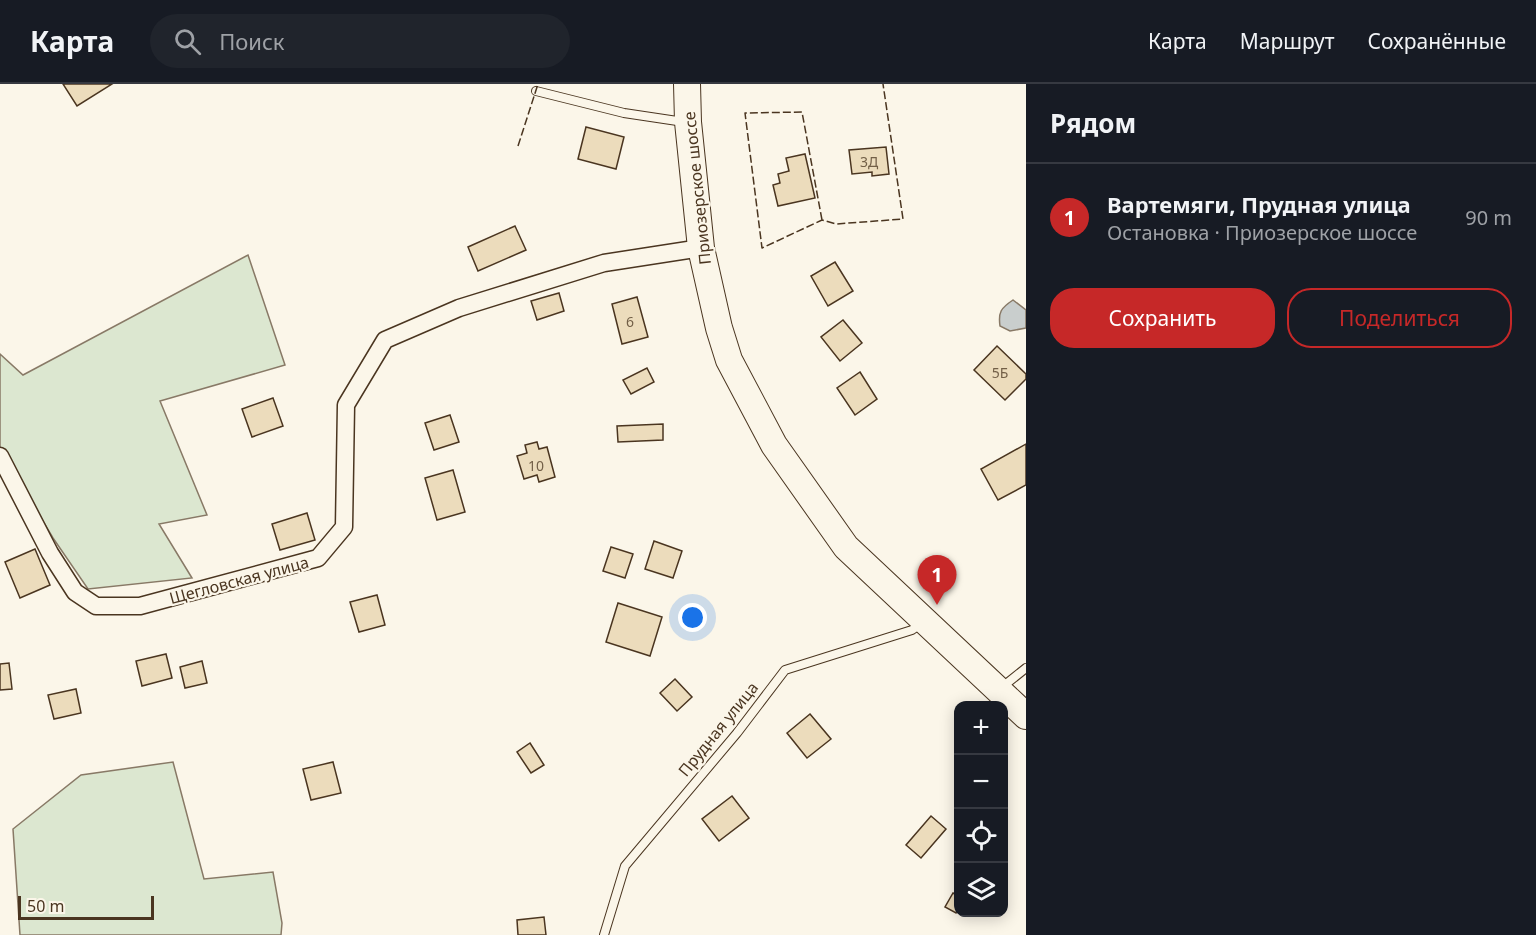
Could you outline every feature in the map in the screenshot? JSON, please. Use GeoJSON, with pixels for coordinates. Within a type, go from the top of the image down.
{"type":"FeatureCollection","features":[{"type":"Feature","properties":{"kind":"main road","name":"Приозерское шоссе"},"geometry":{"type":"LineString","coordinates":[[687,84],[688,122],[700,248],[719,328],[729,360],[774,445],[846,547],[1026,716]]}},
{"type":"Feature","properties":{"kind":"street","name":"Щегловская улица"},"geometry":{"type":"LineString","coordinates":[[0,456],[50,553],[75,592],[96,606],[140,606],[318,558],[344,527],[346,405],[385,340],[459,308],[604,263],[700,248]]}},
{"type":"Feature","properties":{"kind":"lane"},"geometry":{"type":"LineString","coordinates":[[536,91],[624,113],[688,122]]}},
{"type":"Feature","properties":{"kind":"lane","name":"Прудная улица"},"geometry":{"type":"LineString","coordinates":[[604,935],[625,866],[737,733],[785,670],[912,630],[925,621]]}},
{"type":"Feature","properties":{"kind":"lane"},"geometry":{"type":"LineString","coordinates":[[998,690],[1026,668]]}},
{"type":"Feature","properties":{"kind":"green space"},"geometry":{"type":"Polygon","coordinates":[[[248,255],[285,365],[160,401],[207,515],[159,524],[192,578],[88,589],[53,538],[0,449],[0,354],[23,375],[248,255]]]}},
{"type":"Feature","properties":{"kind":"green space"},"geometry":{"type":"Polygon","coordinates":[[[173,762],[204,879],[273,872],[282,923],[281,935],[20,935],[13,829],[81,775],[173,762]]]}},
{"type":"Feature","properties":{"kind":"shaded area"},"geometry":{"type":"Polygon","coordinates":[[[1013,300],[1026,310],[1026,328],[1010,331],[1000,326],[1000,314],[1003,308],[1013,300]]]}},
{"type":"Feature","properties":{"kind":"building"},"geometry":{"type":"Polygon","coordinates":[[[63,84],[112,84],[77,106],[63,84]]]}},
{"type":"Feature","properties":{"kind":"building"},"geometry":{"type":"Polygon","coordinates":[[[586,127],[624,137],[616,169],[578,159],[586,127]]]}},
{"type":"Feature","properties":{"kind":"building"},"geometry":{"type":"Polygon","coordinates":[[[886,147],[889,174],[872,176],[872,172],[852,174],[849,150],[886,147]]]}},
{"type":"Feature","properties":{"kind":"building"},"geometry":{"type":"Polygon","coordinates":[[[805,154],[815,198],[778,206],[773,185],[780,183],[778,174],[789,171],[786,158],[805,154]]]}},
{"type":"Feature","properties":{"kind":"building"},"geometry":{"type":"Polygon","coordinates":[[[515,226],[526,250],[478,271],[468,247],[515,226]]]}},
{"type":"Feature","properties":{"kind":"building"},"geometry":{"type":"Polygon","coordinates":[[[835,262],[853,291],[828,306],[811,276],[835,262]]]}},
{"type":"Feature","properties":{"kind":"building"},"geometry":{"type":"Polygon","coordinates":[[[559,293],[564,311],[537,320],[531,301],[559,293]]]}},
{"type":"Feature","properties":{"kind":"building"},"geometry":{"type":"Polygon","coordinates":[[[637,297],[648,337],[622,344],[612,304],[637,297]]]}},
{"type":"Feature","properties":{"kind":"building"},"geometry":{"type":"Polygon","coordinates":[[[843,320],[862,343],[840,361],[821,337],[843,320]]]}},
{"type":"Feature","properties":{"kind":"building"},"geometry":{"type":"Polygon","coordinates":[[[997,346],[1026,374],[1026,379],[1005,400],[974,370],[997,346]]]}},
{"type":"Feature","properties":{"kind":"building"},"geometry":{"type":"Polygon","coordinates":[[[647,368],[654,382],[631,394],[623,380],[647,368]]]}},
{"type":"Feature","properties":{"kind":"building"},"geometry":{"type":"Polygon","coordinates":[[[860,372],[877,399],[855,415],[837,388],[860,372]]]}},
{"type":"Feature","properties":{"kind":"building"},"geometry":{"type":"Polygon","coordinates":[[[273,398],[283,426],[252,437],[242,409],[273,398]]]}},
{"type":"Feature","properties":{"kind":"building"},"geometry":{"type":"Polygon","coordinates":[[[450,415],[459,442],[434,450],[425,423],[450,415]]]}},
{"type":"Feature","properties":{"kind":"building"},"geometry":{"type":"Polygon","coordinates":[[[663,424],[663,440],[618,442],[617,426],[663,424]]]}},
{"type":"Feature","properties":{"kind":"building"},"geometry":{"type":"Polygon","coordinates":[[[537,442],[539,449],[547,447],[555,477],[539,482],[537,475],[524,479],[517,456],[527,453],[525,445],[537,442]]]}},
{"type":"Feature","properties":{"kind":"building"},"geometry":{"type":"Polygon","coordinates":[[[1026,444],[1026,485],[998,500],[981,469],[1026,444]]]}},
{"type":"Feature","properties":{"kind":"building"},"geometry":{"type":"Polygon","coordinates":[[[453,470],[465,512],[437,520],[425,478],[453,470]]]}},
{"type":"Feature","properties":{"kind":"building"},"geometry":{"type":"Polygon","coordinates":[[[307,513],[315,540],[280,550],[272,524],[307,513]]]}},
{"type":"Feature","properties":{"kind":"building"},"geometry":{"type":"Polygon","coordinates":[[[654,541],[682,551],[673,578],[645,569],[654,541]]]}},
{"type":"Feature","properties":{"kind":"building"},"geometry":{"type":"Polygon","coordinates":[[[611,547],[633,554],[625,578],[603,571],[611,547]]]}},
{"type":"Feature","properties":{"kind":"building"},"geometry":{"type":"Polygon","coordinates":[[[35,549],[50,585],[20,598],[5,562],[35,549]]]}},
{"type":"Feature","properties":{"kind":"building"},"geometry":{"type":"Polygon","coordinates":[[[377,595],[385,625],[359,632],[350,602],[377,595]]]}},
{"type":"Feature","properties":{"kind":"building"},"geometry":{"type":"Polygon","coordinates":[[[618,603],[662,617],[650,656],[606,642],[618,603]]]}},
{"type":"Feature","properties":{"kind":"building"},"geometry":{"type":"Polygon","coordinates":[[[166,654],[172,678],[142,686],[136,661],[166,654]]]}},
{"type":"Feature","properties":{"kind":"building"},"geometry":{"type":"Polygon","coordinates":[[[202,661],[207,683],[185,688],[180,667],[202,661]]]}},
{"type":"Feature","properties":{"kind":"building"},"geometry":{"type":"Polygon","coordinates":[[[9,663],[12,689],[0,690],[0,664],[9,663]]]}},
{"type":"Feature","properties":{"kind":"building"},"geometry":{"type":"Polygon","coordinates":[[[675,679],[692,697],[677,711],[660,693],[675,679]]]}},
{"type":"Feature","properties":{"kind":"building"},"geometry":{"type":"Polygon","coordinates":[[[76,689],[81,713],[54,719],[48,695],[76,689]]]}},
{"type":"Feature","properties":{"kind":"building"},"geometry":{"type":"Polygon","coordinates":[[[810,714],[831,739],[807,758],[787,733],[810,714]]]}},
{"type":"Feature","properties":{"kind":"building"},"geometry":{"type":"Polygon","coordinates":[[[530,743],[544,765],[531,773],[517,752],[530,743]]]}},
{"type":"Feature","properties":{"kind":"building"},"geometry":{"type":"Polygon","coordinates":[[[333,762],[341,793],[311,800],[303,769],[333,762]]]}},
{"type":"Feature","properties":{"kind":"building"},"geometry":{"type":"Polygon","coordinates":[[[732,796],[749,818],[719,841],[702,819],[732,796]]]}},
{"type":"Feature","properties":{"kind":"building"},"geometry":{"type":"Polygon","coordinates":[[[931,816],[946,829],[921,858],[906,845],[931,816]]]}},
{"type":"Feature","properties":{"kind":"building"},"geometry":{"type":"Polygon","coordinates":[[[953,893],[954,894],[954,912],[945,907],[953,893]]]}},
{"type":"Feature","properties":{"kind":"building"},"geometry":{"type":"Polygon","coordinates":[[[544,917],[546,935],[518,935],[517,920],[544,917]]]}},
{"type":"Feature","properties":{"kind":"fence"},"geometry":{"type":"LineString","coordinates":[[518,146],[538,84]]}},
{"type":"Feature","properties":{"kind":"fence"},"geometry":{"type":"LineString","coordinates":[[822,220],[802,112],[745,113],[762,248],[822,220],[836,224],[903,219],[883,84]]}},
{"type":"Feature","properties":{"kind":"place","name":"Вартемяги, Прудная улица"},"geometry":{"type":"Point","coordinates":[937,605]}}]}
